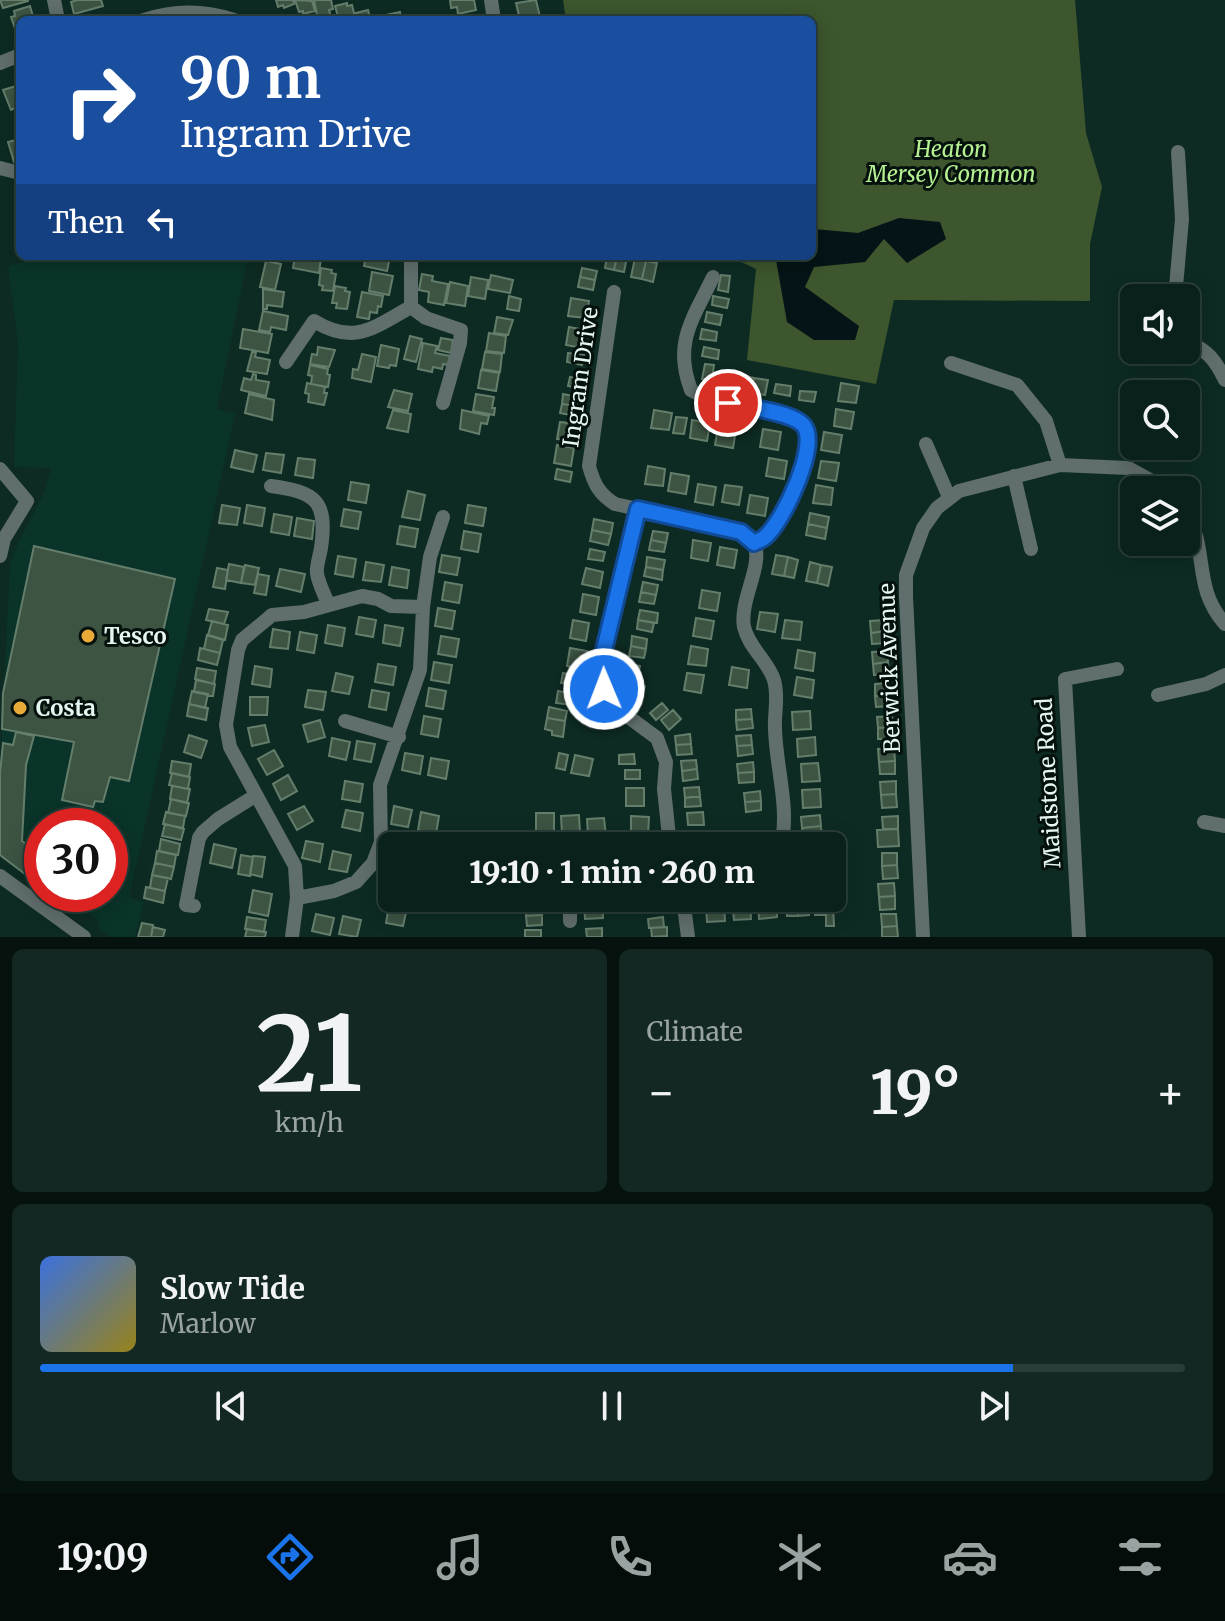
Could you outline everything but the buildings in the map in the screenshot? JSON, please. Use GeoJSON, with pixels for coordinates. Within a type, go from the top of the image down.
{"type":"FeatureCollection","features":[{"type":"Feature","properties":{"kind":"street"},"geometry":{"type":"LineString","coordinates":[[157,16],[211,12],[222,16]]}},
{"type":"Feature","properties":{"kind":"street"},"geometry":{"type":"LineString","coordinates":[[1176,284],[1182,219],[1178,152]]}},
{"type":"Feature","properties":{"kind":"street"},"geometry":{"type":"LineString","coordinates":[[411,260],[411,307]]}},
{"type":"Feature","properties":{"kind":"street"},"geometry":{"type":"LineString","coordinates":[[713,277],[687,332],[682,356],[691,390],[706,398],[788,416],[803,425],[810,442],[795,492],[765,537],[754,543],[757,550],[743,623],[747,637],[773,677],[777,696],[775,729],[784,816],[782,832]]}},
{"type":"Feature","properties":{"kind":"street","name":"Ingram Drive"},"geometry":{"type":"LineString","coordinates":[[614,292],[589,466],[593,483],[603,496],[615,504],[741,532],[754,543]]}},
{"type":"Feature","properties":{"kind":"street"},"geometry":{"type":"LineString","coordinates":[[286,362],[314,321],[332,333],[354,334],[411,307]]}},
{"type":"Feature","properties":{"kind":"street"},"geometry":{"type":"LineString","coordinates":[[411,307],[426,318],[461,330],[443,403]]}},
{"type":"Feature","properties":{"kind":"street"},"geometry":{"type":"LineString","coordinates":[[1200,347],[1215,360],[1225,380]]}},
{"type":"Feature","properties":{"kind":"street"},"geometry":{"type":"LineString","coordinates":[[951,363],[1017,385],[1046,421],[1060,465]]}},
{"type":"Feature","properties":{"kind":"street"},"geometry":{"type":"LineString","coordinates":[[926,444],[949,497]]}},
{"type":"Feature","properties":{"kind":"street","name":"Berwick Avenue"},"geometry":{"type":"LineString","coordinates":[[923,937],[906,575],[923,528],[949,497],[972,486],[1060,465],[1128,468],[1143,476]]}},
{"type":"Feature","properties":{"kind":"street"},"geometry":{"type":"LineString","coordinates":[[0,469],[27,501],[4,539],[0,556]]}},
{"type":"Feature","properties":{"kind":"street"},"geometry":{"type":"LineString","coordinates":[[1014,476],[1031,549]]}},
{"type":"Feature","properties":{"kind":"street"},"geometry":{"type":"LineString","coordinates":[[271,486],[292,489],[315,499],[324,525],[317,573],[328,604]]}},
{"type":"Feature","properties":{"kind":"street"},"geometry":{"type":"LineString","coordinates":[[638,509],[602,658],[604,689],[619,710],[657,738],[666,762],[664,789],[668,832]]}},
{"type":"Feature","properties":{"kind":"street"},"geometry":{"type":"LineString","coordinates":[[297,898],[334,891],[356,882],[373,863],[381,842],[380,785],[420,670],[423,607],[430,557],[443,517]]}},
{"type":"Feature","properties":{"kind":"street"},"geometry":{"type":"LineString","coordinates":[[1200,556],[1206,593],[1225,624]]}},
{"type":"Feature","properties":{"kind":"street"},"geometry":{"type":"LineString","coordinates":[[292,937],[297,898],[295,866],[230,747],[226,725],[238,650],[242,640],[272,615],[304,612],[362,596],[391,606],[423,607]]}},
{"type":"Feature","properties":{"kind":"street","name":"Maidstone Road"},"geometry":{"type":"LineString","coordinates":[[1079,937],[1065,679],[1117,669]]}},
{"type":"Feature","properties":{"kind":"street"},"geometry":{"type":"LineString","coordinates":[[1158,695],[1206,684],[1225,675]]}},
{"type":"Feature","properties":{"kind":"street"},"geometry":{"type":"LineString","coordinates":[[345,721],[399,737]]}},
{"type":"Feature","properties":{"kind":"street"},"geometry":{"type":"LineString","coordinates":[[194,906],[186,905],[199,838],[208,826],[255,796]]}},
{"type":"Feature","properties":{"kind":"street"},"geometry":{"type":"LineString","coordinates":[[1204,822],[1225,826]]}},
{"type":"Feature","properties":{"kind":"street"},"geometry":{"type":"LineString","coordinates":[[0,876],[84,937]]}},
{"type":"Feature","properties":{"kind":"street"},"geometry":{"type":"LineString","coordinates":[[570,912],[570,921]]}},
{"type":"Feature","properties":{"kind":"street"},"geometry":{"type":"LineString","coordinates":[[685,912],[688,937]]}},
{"type":"Feature","properties":{"kind":"shaded area"},"geometry":{"type":"Polygon","coordinates":[[[899,218],[940,222],[946,239],[907,263],[884,239],[865,262],[814,267],[805,287],[859,326],[855,340],[814,340],[787,322],[776,260],[816,260],[816,229],[858,233],[899,218]]]}},
{"type":"Feature","properties":{"kind":"shaded area"},"geometry":{"type":"Polygon","coordinates":[[[30,260],[247,260],[217,409],[235,414],[129,898],[144,902],[135,937],[110,937],[98,927],[100,921],[87,912],[128,912],[128,808],[24,808],[24,873],[0,855],[0,773],[10,565],[44,493],[51,468],[14,467],[18,344],[8,266],[30,260]]]}},
{"type":"Feature","properties":{"kind":"green space","name":"Heaton Mersey Common"},"geometry":{"type":"Polygon","coordinates":[[[563,0],[1075,0],[1086,133],[1102,187],[1090,244],[1090,301],[894,300],[876,384],[747,360],[756,269],[737,260],[816,260],[816,16],[565,16],[563,0]]]}},
{"type":"Feature","properties":{"kind":"place","name":"Tesco"},"geometry":{"type":"Point","coordinates":[88,636]}},
{"type":"Feature","properties":{"kind":"place","name":"Costa"},"geometry":{"type":"Point","coordinates":[20,708]}},
{"type":"Feature","properties":{"kind":"route"},"geometry":{"type":"LineString","coordinates":[[604,689],[602,658],[638,509],[741,532],[754,543],[765,537],[795,492],[810,442],[803,425],[788,416],[728,403]]}}]}
